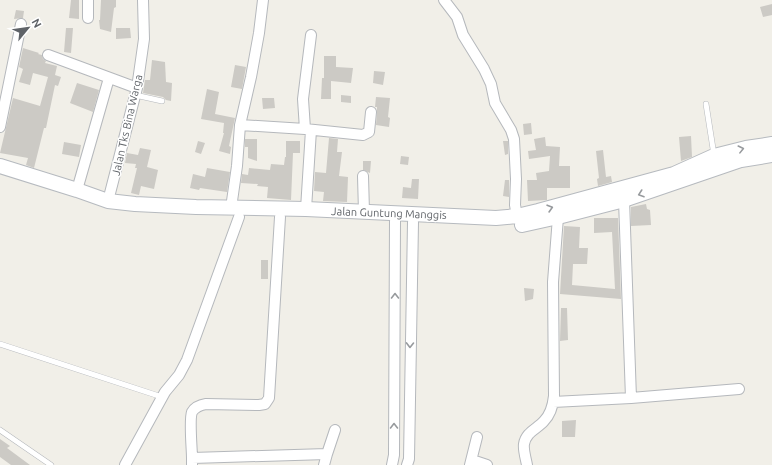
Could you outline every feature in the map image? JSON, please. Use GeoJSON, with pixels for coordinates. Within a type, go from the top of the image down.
{"type":"FeatureCollection","features":[{"type":"Feature","properties":{"kind":"street"},"geometry":{"type":"LineString","coordinates":[[88,0],[88,18]]}},
{"type":"Feature","properties":{"kind":"street","name":"Jalan Tks Bina Warga"},"geometry":{"type":"LineString","coordinates":[[108,201],[136,91],[144,38],[143,0]]}},
{"type":"Feature","properties":{"kind":"street"},"geometry":{"type":"LineString","coordinates":[[125,465],[162,397],[179,375],[187,360],[235,212],[236,166],[240,125],[251,77],[263,0]]}},
{"type":"Feature","properties":{"kind":"street"},"geometry":{"type":"LineString","coordinates":[[444,0],[457,17],[463,35],[484,69],[491,84],[495,103],[511,130],[514,139],[516,179],[515,205],[517,216]]}},
{"type":"Feature","properties":{"kind":"street"},"geometry":{"type":"LineString","coordinates":[[0,127],[21,24]]}},
{"type":"Feature","properties":{"kind":"street"},"geometry":{"type":"LineString","coordinates":[[306,209],[308,129],[303,99],[311,35]]}},
{"type":"Feature","properties":{"kind":"street"},"geometry":{"type":"LineString","coordinates":[[48,55],[109,78],[136,91]]}},
{"type":"Feature","properties":{"kind":"street"},"geometry":{"type":"LineString","coordinates":[[78,190],[109,78]]}},
{"type":"Feature","properties":{"kind":"street"},"geometry":{"type":"LineString","coordinates":[[240,125],[308,129],[363,135],[369,132],[372,112]]}},
{"type":"Feature","properties":{"kind":"street","name":"Jalan Guntung Manggis"},"geometry":{"type":"LineString","coordinates":[[0,174],[108,210],[235,212],[306,209],[496,218],[517,216],[674,174],[714,156],[746,148],[772,144]]}},
{"type":"Feature","properties":{"kind":"street","name":"Jalan Guntung Manggis"},"geometry":{"type":"LineString","coordinates":[[0,166],[78,190],[108,201],[280,217],[500,226],[519,225],[558,217],[624,200],[741,160],[772,155]]}},
{"type":"Feature","properties":{"kind":"street"},"geometry":{"type":"LineString","coordinates":[[363,176],[364,212]]}},
{"type":"Feature","properties":{"kind":"street"},"geometry":{"type":"LineString","coordinates":[[624,200],[631,398]]}},
{"type":"Feature","properties":{"kind":"street"},"geometry":{"type":"LineString","coordinates":[[280,217],[270,398],[265,404],[259,405],[206,404],[195,409],[191,416],[192,461],[327,454]]}},
{"type":"Feature","properties":{"kind":"street"},"geometry":{"type":"LineString","coordinates":[[527,465],[524,444],[526,437],[530,432],[545,421],[552,408],[554,396],[553,282],[558,217]]}},
{"type":"Feature","properties":{"kind":"street"},"geometry":{"type":"LineString","coordinates":[[392,465],[394,455],[395,221]]}},
{"type":"Feature","properties":{"kind":"street"},"geometry":{"type":"LineString","coordinates":[[407,465],[409,459],[413,222]]}},
{"type":"Feature","properties":{"kind":"street"},"geometry":{"type":"LineString","coordinates":[[553,402],[631,398],[739,389]]}},
{"type":"Feature","properties":{"kind":"street"},"geometry":{"type":"LineString","coordinates":[[324,465],[335,430]]}},
{"type":"Feature","properties":{"kind":"street"},"geometry":{"type":"LineString","coordinates":[[478,437],[471,462],[487,465]]}},
{"type":"Feature","properties":{"kind":"lane"},"geometry":{"type":"LineString","coordinates":[[136,91],[162,101]]}},
{"type":"Feature","properties":{"kind":"lane"},"geometry":{"type":"LineString","coordinates":[[706,104],[714,156]]}},
{"type":"Feature","properties":{"kind":"lane"},"geometry":{"type":"LineString","coordinates":[[0,344],[162,397]]}},
{"type":"Feature","properties":{"kind":"lane"},"geometry":{"type":"LineString","coordinates":[[0,430],[51,465]]}},
{"type":"Feature","properties":{"kind":"building"},"geometry":{"type":"Polygon","coordinates":[[[71,0],[79,0],[79,19],[69,18],[71,0]]]}},
{"type":"Feature","properties":{"kind":"building"},"geometry":{"type":"Polygon","coordinates":[[[101,0],[116,0],[111,32],[100,29],[99,20],[101,0]]]}},
{"type":"Feature","properties":{"kind":"building"},"geometry":{"type":"Polygon","coordinates":[[[772,4],[772,15],[763,17],[760,7],[772,4]]]}},
{"type":"Feature","properties":{"kind":"building"},"geometry":{"type":"Polygon","coordinates":[[[16,10],[24,11],[23,18],[14,19],[16,10]]]}},
{"type":"Feature","properties":{"kind":"building"},"geometry":{"type":"Polygon","coordinates":[[[66,28],[73,28],[71,53],[64,52],[66,28]]]}},
{"type":"Feature","properties":{"kind":"building"},"geometry":{"type":"Polygon","coordinates":[[[116,28],[130,28],[131,38],[116,39],[116,28]]]}},
{"type":"Feature","properties":{"kind":"building"},"geometry":{"type":"Polygon","coordinates":[[[23,48],[39,53],[38,54],[42,55],[43,59],[46,61],[45,63],[57,66],[55,75],[61,77],[58,86],[55,85],[46,128],[44,128],[34,168],[26,165],[28,158],[0,153],[13,98],[40,106],[48,77],[33,73],[30,85],[19,82],[23,69],[19,67],[23,48]]]}},
{"type":"Feature","properties":{"kind":"building"},"geometry":{"type":"Polygon","coordinates":[[[324,56],[336,56],[336,67],[353,68],[351,83],[331,81],[331,99],[321,99],[322,78],[324,78],[324,56]]]}},
{"type":"Feature","properties":{"kind":"building"},"geometry":{"type":"Polygon","coordinates":[[[152,60],[165,62],[166,82],[172,83],[171,101],[166,100],[163,97],[143,93],[145,80],[150,80],[152,60]]]}},
{"type":"Feature","properties":{"kind":"building"},"geometry":{"type":"Polygon","coordinates":[[[235,65],[246,67],[242,89],[231,87],[235,65]]]}},
{"type":"Feature","properties":{"kind":"building"},"geometry":{"type":"Polygon","coordinates":[[[374,71],[385,72],[383,85],[373,83],[374,71]]]}},
{"type":"Feature","properties":{"kind":"building"},"geometry":{"type":"Polygon","coordinates":[[[77,83],[99,90],[93,112],[70,103],[77,83]]]}},
{"type":"Feature","properties":{"kind":"building"},"geometry":{"type":"Polygon","coordinates":[[[207,89],[219,92],[215,114],[235,118],[229,146],[231,147],[230,154],[219,151],[224,133],[224,123],[201,119],[207,89]]]}},
{"type":"Feature","properties":{"kind":"building"},"geometry":{"type":"Polygon","coordinates":[[[341,95],[351,96],[351,103],[341,102],[341,95]]]}},
{"type":"Feature","properties":{"kind":"building"},"geometry":{"type":"Polygon","coordinates":[[[376,97],[390,98],[388,117],[390,118],[389,127],[376,125],[376,97]]]}},
{"type":"Feature","properties":{"kind":"building"},"geometry":{"type":"Polygon","coordinates":[[[262,98],[274,98],[275,108],[263,109],[262,98]]]}},
{"type":"Feature","properties":{"kind":"building"},"geometry":{"type":"Polygon","coordinates":[[[531,123],[532,134],[524,135],[523,124],[531,123]]]}},
{"type":"Feature","properties":{"kind":"building"},"geometry":{"type":"Polygon","coordinates":[[[691,136],[692,157],[681,161],[679,137],[691,136]]]}},
{"type":"Feature","properties":{"kind":"building"},"geometry":{"type":"Polygon","coordinates":[[[545,137],[546,146],[560,147],[559,166],[570,166],[570,188],[547,188],[547,200],[528,201],[527,180],[537,180],[536,173],[549,171],[550,156],[529,159],[528,151],[536,150],[534,139],[545,137]]]}},
{"type":"Feature","properties":{"kind":"building"},"geometry":{"type":"Polygon","coordinates":[[[329,138],[338,139],[337,152],[342,152],[339,176],[348,177],[347,202],[323,201],[324,192],[314,191],[315,172],[326,173],[329,138]]]}},
{"type":"Feature","properties":{"kind":"building"},"geometry":{"type":"Polygon","coordinates":[[[245,139],[257,139],[257,161],[248,158],[248,147],[245,147],[245,139]]]}},
{"type":"Feature","properties":{"kind":"building"},"geometry":{"type":"Polygon","coordinates":[[[198,141],[205,143],[201,154],[195,152],[198,141]]]}},
{"type":"Feature","properties":{"kind":"building"},"geometry":{"type":"Polygon","coordinates":[[[286,141],[300,141],[300,153],[293,153],[291,200],[267,198],[268,187],[257,186],[258,184],[241,183],[242,174],[248,175],[249,168],[270,170],[271,164],[284,165],[286,157],[286,141]]]}},
{"type":"Feature","properties":{"kind":"building"},"geometry":{"type":"Polygon","coordinates":[[[503,141],[508,141],[508,154],[505,155],[503,141]]]}},
{"type":"Feature","properties":{"kind":"building"},"geometry":{"type":"Polygon","coordinates":[[[64,142],[81,145],[79,157],[62,154],[64,142]]]}},
{"type":"Feature","properties":{"kind":"building"},"geometry":{"type":"Polygon","coordinates":[[[140,148],[151,150],[147,167],[158,170],[154,189],[141,186],[139,195],[131,193],[137,168],[135,168],[136,164],[125,163],[127,153],[138,155],[140,148]]]}},
{"type":"Feature","properties":{"kind":"building"},"geometry":{"type":"Polygon","coordinates":[[[603,150],[606,177],[611,176],[612,182],[598,186],[597,179],[599,178],[596,151],[603,150]]]}},
{"type":"Feature","properties":{"kind":"building"},"geometry":{"type":"Polygon","coordinates":[[[401,156],[409,157],[408,165],[400,164],[401,156]]]}},
{"type":"Feature","properties":{"kind":"building"},"geometry":{"type":"Polygon","coordinates":[[[363,161],[371,161],[370,173],[363,170],[363,161]]]}},
{"type":"Feature","properties":{"kind":"building"},"geometry":{"type":"Polygon","coordinates":[[[207,168],[230,172],[227,192],[190,188],[193,174],[205,177],[207,168]]]}},
{"type":"Feature","properties":{"kind":"building"},"geometry":{"type":"Polygon","coordinates":[[[412,179],[419,179],[418,199],[402,198],[403,187],[411,188],[412,179]]]}},
{"type":"Feature","properties":{"kind":"building"},"geometry":{"type":"Polygon","coordinates":[[[505,180],[509,180],[509,197],[503,196],[505,180]]]}},
{"type":"Feature","properties":{"kind":"building"},"geometry":{"type":"Polygon","coordinates":[[[646,204],[647,209],[650,210],[651,225],[631,226],[631,207],[646,204]]]}},
{"type":"Feature","properties":{"kind":"building"},"geometry":{"type":"Polygon","coordinates":[[[594,218],[618,218],[621,299],[560,294],[564,226],[580,227],[579,248],[588,248],[587,264],[573,264],[572,285],[615,289],[612,232],[594,233],[594,218]]]}},
{"type":"Feature","properties":{"kind":"building"},"geometry":{"type":"Polygon","coordinates":[[[261,260],[268,260],[268,279],[261,279],[261,260]]]}},
{"type":"Feature","properties":{"kind":"building"},"geometry":{"type":"Polygon","coordinates":[[[524,288],[534,289],[533,299],[525,301],[524,288]]]}},
{"type":"Feature","properties":{"kind":"building"},"geometry":{"type":"Polygon","coordinates":[[[561,308],[567,308],[568,340],[560,341],[561,308]]]}},
{"type":"Feature","properties":{"kind":"building"},"geometry":{"type":"Polygon","coordinates":[[[576,420],[575,437],[562,437],[562,421],[576,420]]]}},
{"type":"Feature","properties":{"kind":"building"},"geometry":{"type":"Polygon","coordinates":[[[0,439],[10,446],[7,448],[30,465],[11,465],[0,457],[0,439]]]}}]}
